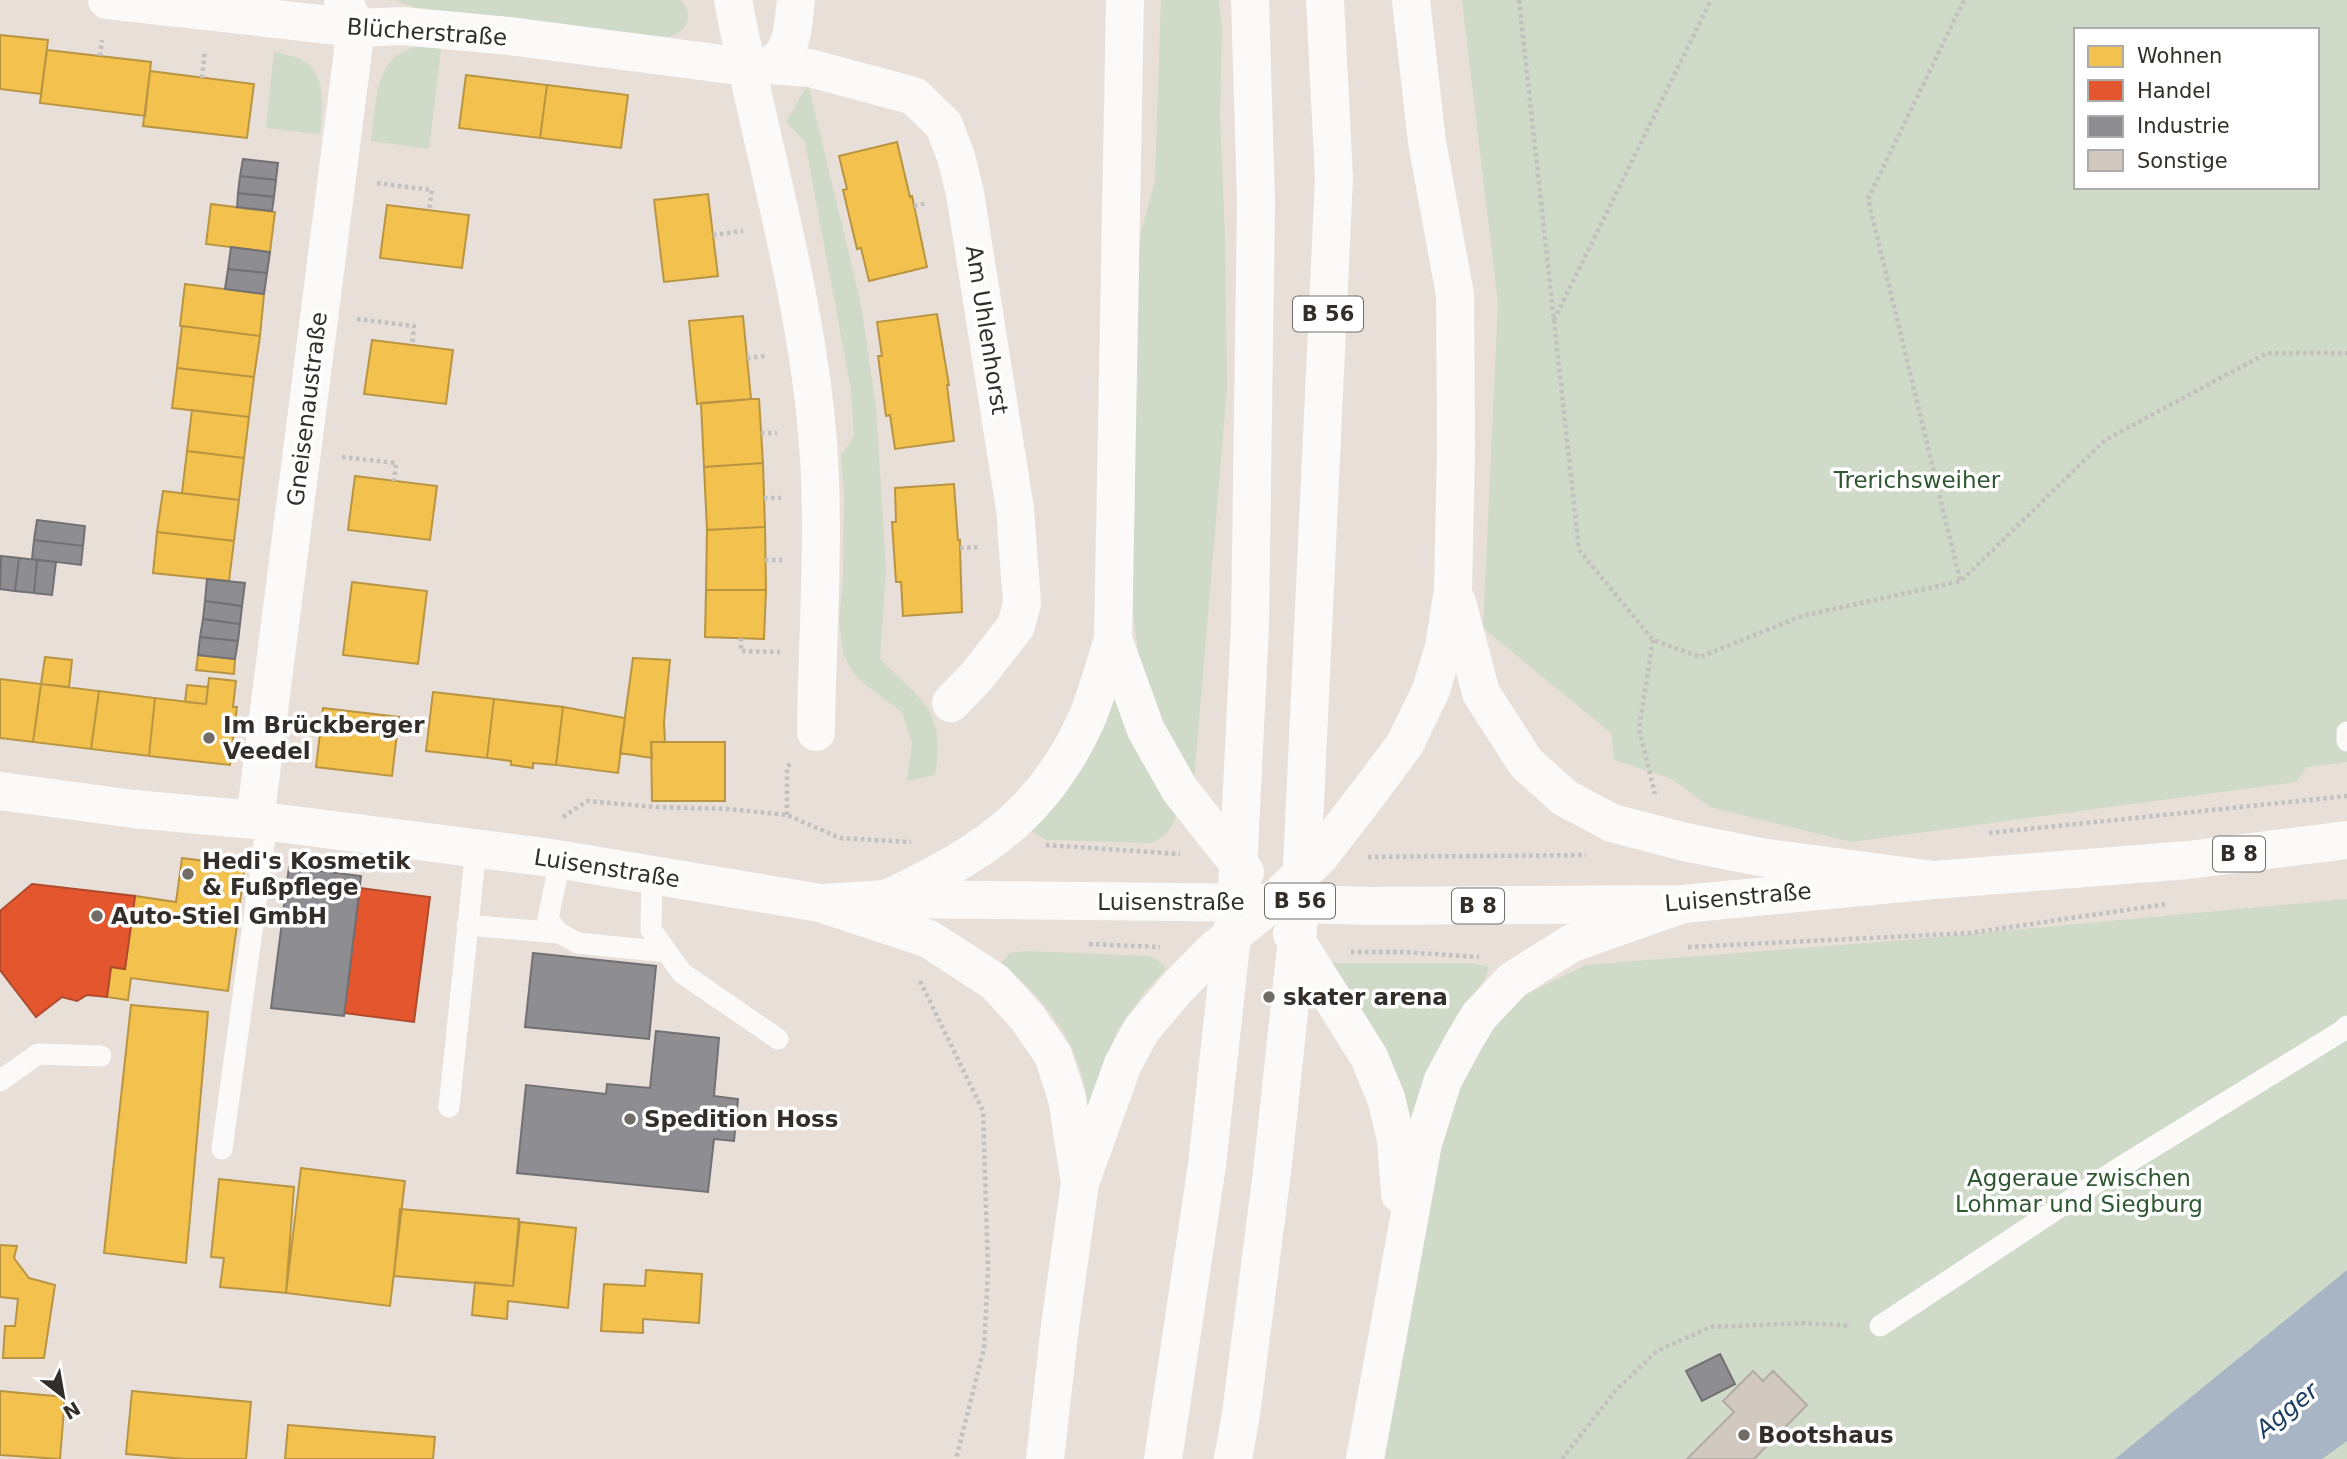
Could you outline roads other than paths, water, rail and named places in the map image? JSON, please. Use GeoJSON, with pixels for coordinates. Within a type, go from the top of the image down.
{"type":"FeatureCollection","features":[{"type":"Feature","properties":{"kind":"main road","name":"Blücherstraße"},"geometry":{"type":"LineString","coordinates":[[107,0],[349,14],[402,26],[757,66]]}},
{"type":"Feature","properties":{"kind":"main road"},"geometry":{"type":"LineString","coordinates":[[733,0],[757,66],[807,353],[817,430],[821,510],[816,732]]}},
{"type":"Feature","properties":{"kind":"main road"},"geometry":{"type":"LineString","coordinates":[[757,66],[782,56],[791,40],[796,0]]}},
{"type":"Feature","properties":{"kind":"main road"},"geometry":{"type":"LineString","coordinates":[[887,899],[940,874],[992,841],[1029,808],[1065,760],[1083,726],[1113,639],[1125,0]]}},
{"type":"Feature","properties":{"kind":"main road","name":"B 56"},"geometry":{"type":"LineString","coordinates":[[1163,1459],[1207,1165],[1237,890],[1250,626],[1256,201],[1250,0]]}},
{"type":"Feature","properties":{"kind":"main road","name":"B 56"},"geometry":{"type":"LineString","coordinates":[[1233,1459],[1272,1172],[1300,910],[1334,178],[1325,0]]}},
{"type":"Feature","properties":{"kind":"main road"},"geometry":{"type":"LineString","coordinates":[[1045,1459],[1080,1183],[1123,1064],[1142,1030],[1176,989],[1214,950],[1272,903],[1319,857],[1405,744],[1431,690],[1444,647],[1453,590],[1455,295],[1427,142],[1411,0]]}},
{"type":"Feature","properties":{"kind":"main road","name":"Gneisenaustraße"},"geometry":{"type":"LineString","coordinates":[[261,821],[302,452],[337,177],[349,14]]}},
{"type":"Feature","properties":{"kind":"main road","name":"Am Uhlenhorst"},"geometry":{"type":"LineString","coordinates":[[757,66],[810,68],[914,96],[944,125],[956,157],[965,193],[1015,509],[1022,603],[1016,626],[977,676],[951,703]]}},
{"type":"Feature","properties":{"kind":"main road"},"geometry":{"type":"LineString","coordinates":[[1453,590],[1481,693],[1526,763],[1565,798],[1612,823],[1685,842],[1760,856],[1934,880]]}},
{"type":"Feature","properties":{"kind":"main road"},"geometry":{"type":"LineString","coordinates":[[1113,639],[1146,730],[1180,790],[1232,858],[1272,903],[1369,1057],[1386,1098],[1396,1139],[1404,1245]]}},
{"type":"Feature","properties":{"kind":"main road","name":"Luisenstraße"},"geometry":{"type":"LineString","coordinates":[[0,792],[261,821],[560,860],[820,903],[887,899],[1369,906],[1684,904],[1934,880],[2188,860],[2347,840]]}},
{"type":"Feature","properties":{"kind":"main road"},"geometry":{"type":"LineString","coordinates":[[820,903],[929,939],[995,982],[1027,1017],[1053,1055],[1067,1098],[1080,1183]]}},
{"type":"Feature","properties":{"kind":"main road"},"geometry":{"type":"LineString","coordinates":[[1365,1459],[1423,1143],[1443,1080],[1479,1016],[1513,980],[1572,943],[1684,904]]}},
{"type":"Feature","properties":{"kind":"lane"},"geometry":{"type":"LineString","coordinates":[[2347,732],[2347,741]]}},
{"type":"Feature","properties":{"kind":"lane"},"geometry":{"type":"LineString","coordinates":[[222,1149],[261,821]]}},
{"type":"Feature","properties":{"kind":"lane"},"geometry":{"type":"LineString","coordinates":[[449,1107],[476,849]]}},
{"type":"Feature","properties":{"kind":"lane"},"geometry":{"type":"LineString","coordinates":[[559,933],[548,919],[560,860]]}},
{"type":"Feature","properties":{"kind":"lane"},"geometry":{"type":"LineString","coordinates":[[652,875],[651,930],[682,973],[778,1039]]}},
{"type":"Feature","properties":{"kind":"lane"},"geometry":{"type":"LineString","coordinates":[[467,925],[559,933],[579,943],[667,952]]}},
{"type":"Feature","properties":{"kind":"lane"},"geometry":{"type":"LineString","coordinates":[[1880,1326],[2119,1168],[2347,1026]]}},
{"type":"Feature","properties":{"kind":"lane"},"geometry":{"type":"LineString","coordinates":[[0,1081],[38,1054],[101,1056]]}},
{"type":"Feature","properties":{"kind":"water","name":"Agger"},"geometry":{"type":"Polygon","coordinates":[[[2347,1270],[2347,1441],[2322,1459],[2115,1459],[2347,1270]]]}},
{"type":"Feature","properties":{"kind":"place","name":"Im Brückberger Veedel"},"geometry":{"type":"Point","coordinates":[209,738]}},
{"type":"Feature","properties":{"kind":"place","name":"Hedi's Kosmetik & Fußpflege"},"geometry":{"type":"Point","coordinates":[188,874]}},
{"type":"Feature","properties":{"kind":"place","name":"Auto-Stiel GmbH"},"geometry":{"type":"Point","coordinates":[97,916]}},
{"type":"Feature","properties":{"kind":"place","name":"skater arena"},"geometry":{"type":"Point","coordinates":[1269,997]}},
{"type":"Feature","properties":{"kind":"place","name":"Spedition Hoss"},"geometry":{"type":"Point","coordinates":[630,1119]}},
{"type":"Feature","properties":{"kind":"place","name":"Bootshaus"},"geometry":{"type":"Point","coordinates":[1744,1435]}},
{"type":"Feature","properties":{"kind":"park label","name":"Trerichsweiher"},"geometry":{"type":"Point","coordinates":[1917,480]}},
{"type":"Feature","properties":{"kind":"park label","name":"Aggeraue zwischen Lohmar und Siegburg"},"geometry":{"type":"Point","coordinates":[2079,1191]}}]}
